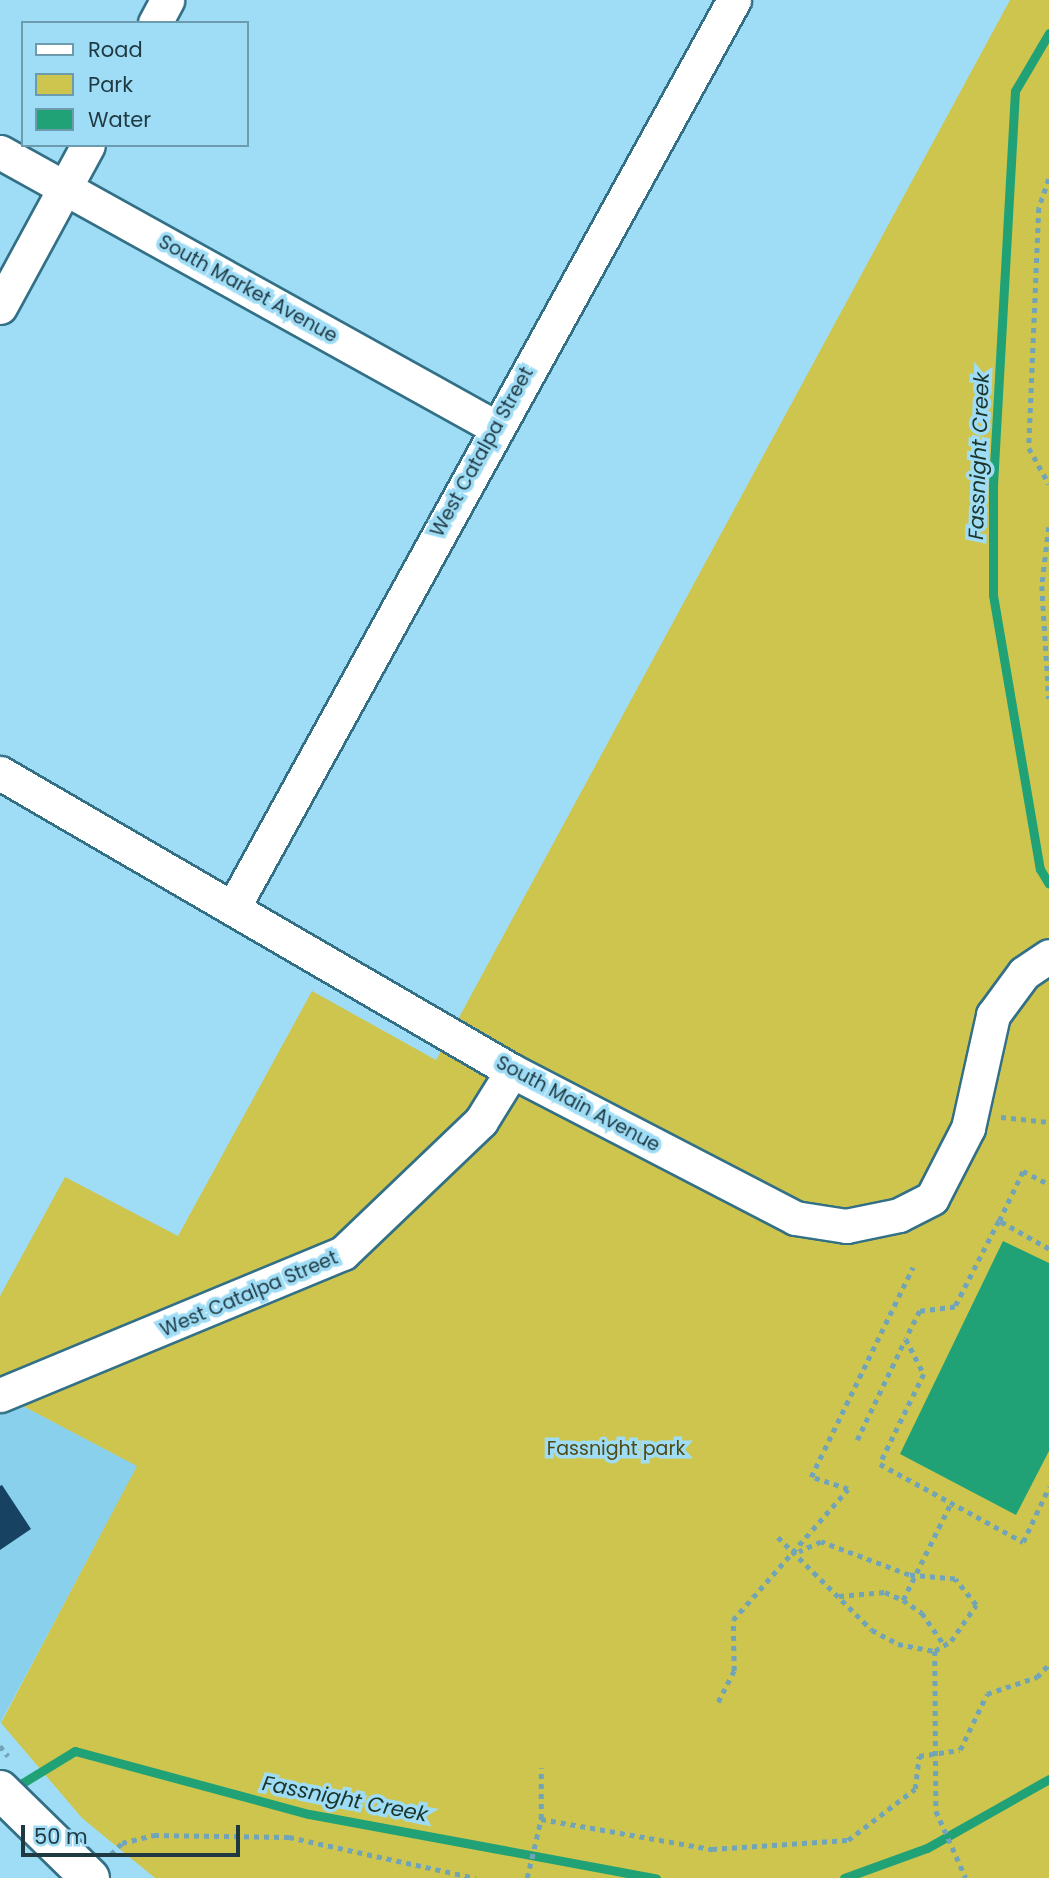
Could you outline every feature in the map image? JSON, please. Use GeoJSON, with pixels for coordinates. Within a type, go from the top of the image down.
{"type":"FeatureCollection","features":[{"type":"Feature","properties":{"kind":"main road"},"geometry":{"type":"LineString","coordinates":[[4,1773],[98,1869]]}},
{"type":"Feature","properties":{"kind":"street"},"geometry":{"type":"LineString","coordinates":[[156,21],[167,0]]}},
{"type":"Feature","properties":{"kind":"street","name":"West Catalpa Street"},"geometry":{"type":"LineString","coordinates":[[234,906],[495,427],[734,0]]}},
{"type":"Feature","properties":{"kind":"street"},"geometry":{"type":"LineString","coordinates":[[0,307],[87,147]]}},
{"type":"Feature","properties":{"kind":"street","name":"South Market Avenue"},"geometry":{"type":"LineString","coordinates":[[0,152],[495,427]]}},
{"type":"Feature","properties":{"kind":"street","name":"South Main Avenue"},"geometry":{"type":"LineString","coordinates":[[0,773],[234,906],[512,1071],[795,1218],[846,1226],[899,1215],[932,1198],[971,1114],[992,1015],[1036,965]]}},
{"type":"Feature","properties":{"kind":"street","name":"West Catalpa Street"},"geometry":{"type":"LineString","coordinates":[[0,1395],[343,1253],[481,1121],[512,1071]]}},
{"type":"Feature","properties":{"kind":"path"},"geometry":{"type":"LineString","coordinates":[[1049,179],[1038,208],[1029,447],[1049,484]]}},
{"type":"Feature","properties":{"kind":"path"},"geometry":{"type":"LineString","coordinates":[[1049,527],[1042,586],[1049,699]]}},
{"type":"Feature","properties":{"kind":"path"},"geometry":{"type":"LineString","coordinates":[[971,1114],[1049,1122]]}},
{"type":"Feature","properties":{"kind":"path"},"geometry":{"type":"LineString","coordinates":[[857,1440],[920,1311],[955,1307],[1023,1171],[1049,1184]]}},
{"type":"Feature","properties":{"kind":"path"},"geometry":{"type":"LineString","coordinates":[[999,1221],[1049,1249]]}},
{"type":"Feature","properties":{"kind":"path"},"geometry":{"type":"LineString","coordinates":[[718,1702],[734,1671],[733,1620],[798,1552],[848,1489],[811,1477],[913,1266]]}},
{"type":"Feature","properties":{"kind":"path"},"geometry":{"type":"LineString","coordinates":[[906,1339],[924,1374],[880,1464],[1023,1542],[1049,1487]]}},
{"type":"Feature","properties":{"kind":"path"},"geometry":{"type":"LineString","coordinates":[[903,1600],[952,1501]]}},
{"type":"Feature","properties":{"kind":"path"},"geometry":{"type":"LineString","coordinates":[[778,1537],[798,1552],[872,1630],[935,1651]]}},
{"type":"Feature","properties":{"kind":"path"},"geometry":{"type":"LineString","coordinates":[[798,1552],[821,1542],[916,1576],[955,1579],[976,1605],[944,1645],[935,1651]]}},
{"type":"Feature","properties":{"kind":"path"},"geometry":{"type":"LineString","coordinates":[[839,1596],[885,1592],[903,1600],[922,1613],[944,1645]]}},
{"type":"Feature","properties":{"kind":"path"},"geometry":{"type":"LineString","coordinates":[[935,1651],[936,1811],[966,1878]]}},
{"type":"Feature","properties":{"kind":"path"},"geometry":{"type":"LineString","coordinates":[[541,1819],[712,1849],[848,1840],[915,1789],[919,1756],[960,1750],[987,1694],[1037,1677],[1049,1664]]}},
{"type":"Feature","properties":{"kind":"path"},"geometry":{"type":"LineString","coordinates":[[0,1746],[4,1773]]}},
{"type":"Feature","properties":{"kind":"path"},"geometry":{"type":"LineString","coordinates":[[527,1878],[541,1819],[541,1768]]}},
{"type":"Feature","properties":{"kind":"path"},"geometry":{"type":"LineString","coordinates":[[98,1869],[122,1843],[155,1835],[289,1837],[476,1878]]}},
{"type":"Feature","properties":{"kind":"shaded area"},"geometry":{"type":"Polygon","coordinates":[[[15,1402],[138,1466],[0,1723],[0,1411],[15,1402]]]}},
{"type":"Feature","properties":{"kind":"green space","name":"Fassnight park"},"geometry":{"type":"Polygon","coordinates":[[[1010,0],[1049,0],[1049,1878],[155,1878],[82,1818],[1,1723],[137,1466],[0,1394],[0,1296],[65,1177],[178,1236],[312,991],[436,1060],[1010,0]]]}},
{"type":"Feature","properties":{"kind":"water"},"geometry":{"type":"Polygon","coordinates":[[[1003,1241],[1049,1263],[1049,1451],[1016,1515],[900,1454],[1003,1241]]]}},
{"type":"Feature","properties":{"kind":"building"},"geometry":{"type":"Polygon","coordinates":[[[2,1485],[31,1529],[0,1550],[0,1486],[2,1485]]]}},
{"type":"Feature","properties":{"kind":"waterway","name":"Fassnight Creek"},"geometry":{"type":"LineString","coordinates":[[1049,33],[1015,91],[993,484],[993,595],[1040,869],[1049,884]]}},
{"type":"Feature","properties":{"kind":"waterway","name":"Fassnight Creek"},"geometry":{"type":"LineString","coordinates":[[11,1790],[75,1751],[309,1814],[656,1878]]}},
{"type":"Feature","properties":{"kind":"waterway","name":"Fassnight Creek"},"geometry":{"type":"LineString","coordinates":[[844,1878],[927,1848],[1049,1779]]}}]}
